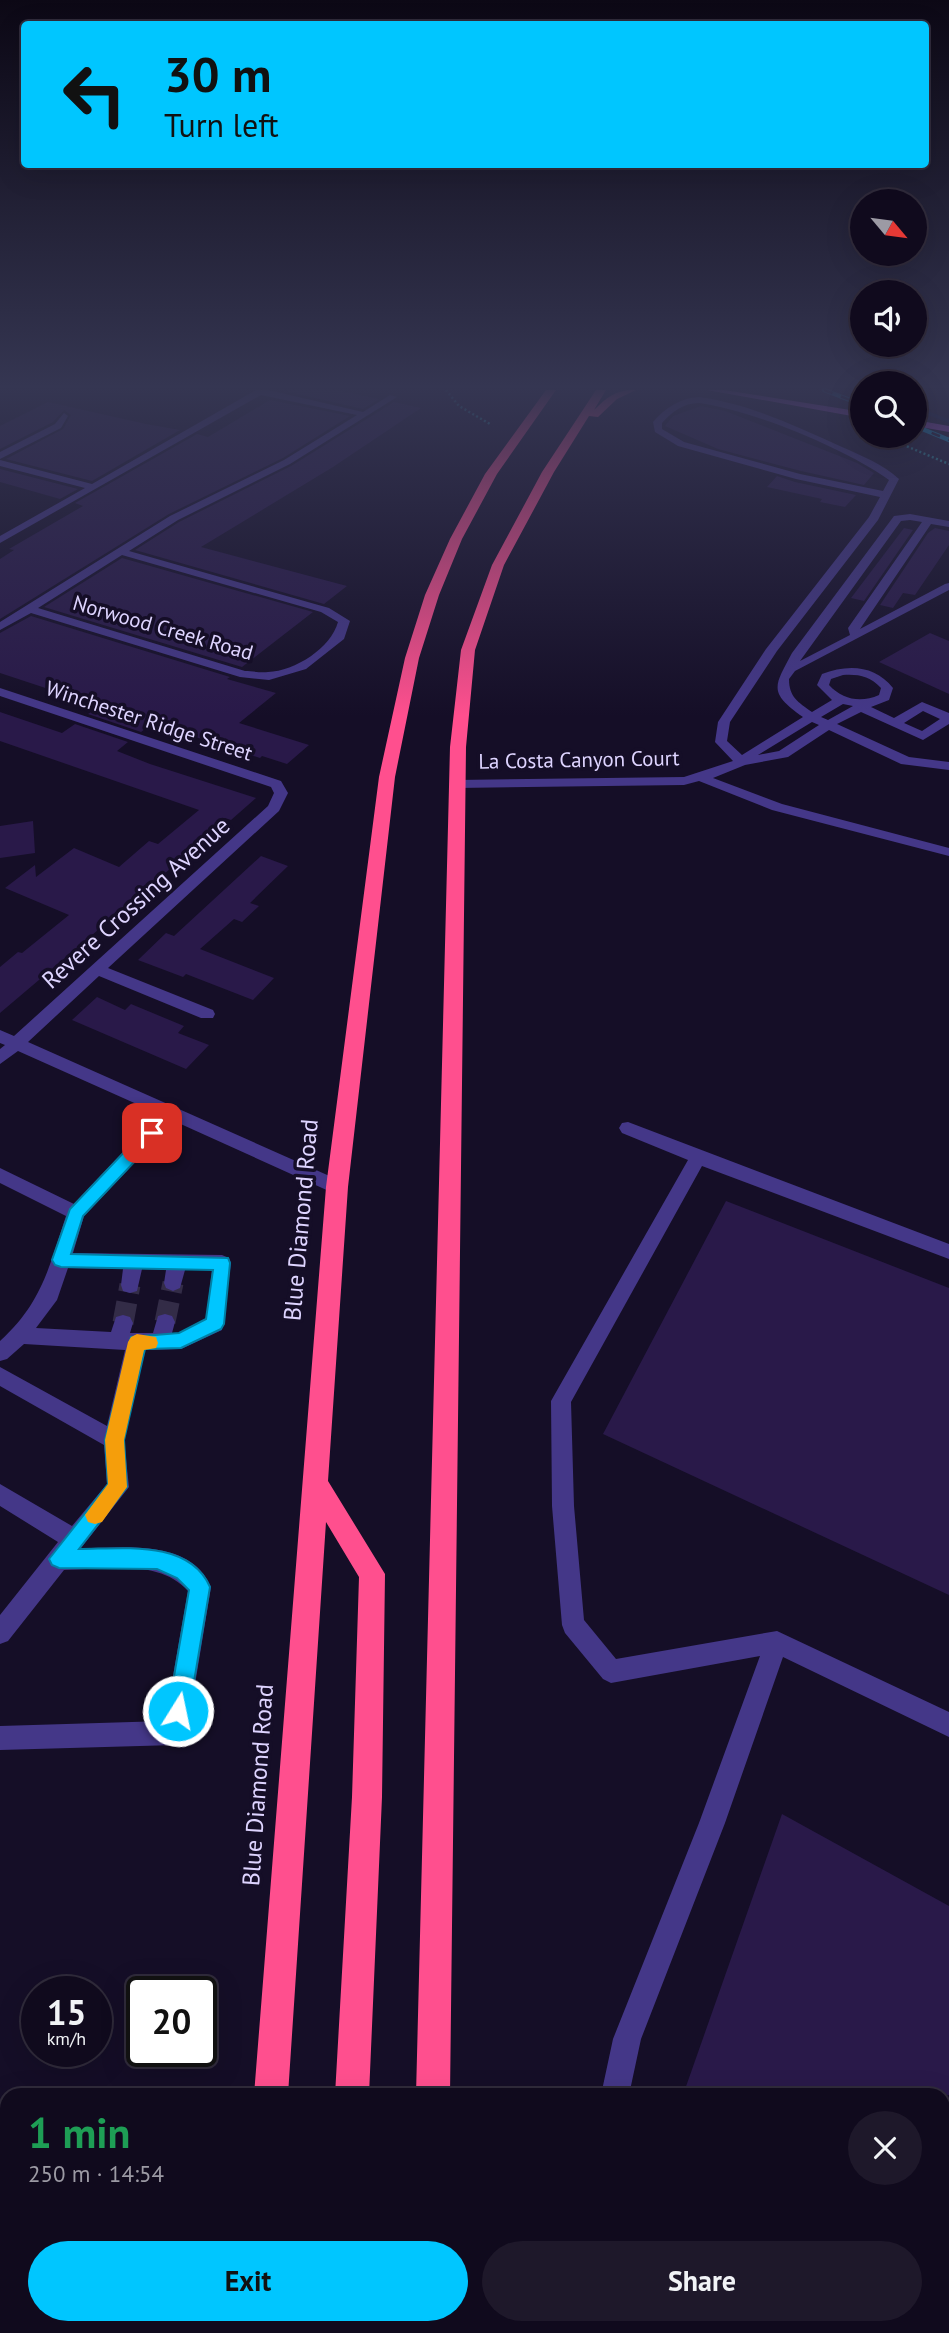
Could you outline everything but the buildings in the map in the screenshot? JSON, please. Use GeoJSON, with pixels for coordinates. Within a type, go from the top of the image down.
{"type":"FeatureCollection","features":[{"type":"Feature","properties":{"kind":"highway","name":"Blue Diamond Road"},"geometry":{"type":"LineString","coordinates":[[272,2088],[337,1187],[387,777],[412,658],[432,595],[456,539],[478,499]]}},
{"type":"Feature","properties":{"kind":"highway"},"geometry":{"type":"LineString","coordinates":[[433,2088],[454,1061],[456,784],[468,650],[503,555],[533,499]]}},
{"type":"Feature","properties":{"kind":"highway"},"geometry":{"type":"LineString","coordinates":[[315,1482],[372,1574],[367,1797],[352,2088]]}},
{"type":"Feature","properties":{"kind":"street"},"geometry":{"type":"LineString","coordinates":[[0,540],[72,499]]}},
{"type":"Feature","properties":{"kind":"street"},"geometry":{"type":"LineString","coordinates":[[0,626],[174,519],[214,499]]}},
{"type":"Feature","properties":{"kind":"street"},"geometry":{"type":"LineString","coordinates":[[742,762],[721,743],[724,722],[772,649],[866,529],[885,499]]}},
{"type":"Feature","properties":{"kind":"street"},"geometry":{"type":"LineString","coordinates":[[949,524],[898,518],[796,655],[790,669],[782,678],[783,691],[789,701],[812,717],[906,761],[949,766]]}},
{"type":"Feature","properties":{"kind":"street"},"geometry":{"type":"LineString","coordinates":[[856,636],[854,628],[924,519]]}},
{"type":"Feature","properties":{"kind":"street","name":"Norwood Creek Road"},"geometry":{"type":"LineString","coordinates":[[30,609],[244,674],[269,676],[302,667],[340,637],[344,621],[325,610],[121,552]]}},
{"type":"Feature","properties":{"kind":"street"},"geometry":{"type":"LineString","coordinates":[[790,669],[949,586]]}},
{"type":"Feature","properties":{"kind":"street"},"geometry":{"type":"LineString","coordinates":[[742,762],[783,754],[861,705],[884,696],[887,688],[881,680],[861,672],[837,672],[826,677],[823,685],[828,693],[841,700],[861,705],[895,723]]}},
{"type":"Feature","properties":{"kind":"street","name":"Winchester Ridge Street"},"geometry":{"type":"LineString","coordinates":[[0,692],[276,784],[281,793]]}},
{"type":"Feature","properties":{"kind":"street"},"geometry":{"type":"LineString","coordinates":[[742,762],[762,746],[841,700]]}},
{"type":"Feature","properties":{"kind":"street","name":"La Costa Canyon Court"},"geometry":{"type":"LineString","coordinates":[[456,784],[684,780],[742,762]]}},
{"type":"Feature","properties":{"kind":"street"},"geometry":{"type":"LineString","coordinates":[[699,777],[777,807],[949,852]]}},
{"type":"Feature","properties":{"kind":"street","name":"Revere Crossing Avenue"},"geometry":{"type":"LineString","coordinates":[[0,1058],[274,808],[281,793]]}},
{"type":"Feature","properties":{"kind":"street"},"geometry":{"type":"LineString","coordinates":[[96,969],[206,1014]]}},
{"type":"Feature","properties":{"kind":"street"},"geometry":{"type":"LineString","coordinates":[[0,1035],[337,1187]]}},
{"type":"Feature","properties":{"kind":"street"},"geometry":{"type":"LineString","coordinates":[[0,1353],[20,1335],[50,1294],[76,1213],[172,1112]]}},
{"type":"Feature","properties":{"kind":"street"},"geometry":{"type":"LineString","coordinates":[[628,1128],[949,1252]]}},
{"type":"Feature","properties":{"kind":"street"},"geometry":{"type":"LineString","coordinates":[[698,1157],[561,1401],[564,1506],[573,1625],[611,1671],[669,1663],[777,1642],[949,1726]]}},
{"type":"Feature","properties":{"kind":"street"},"geometry":{"type":"LineString","coordinates":[[0,1175],[76,1213]]}},
{"type":"Feature","properties":{"kind":"street"},"geometry":{"type":"LineString","coordinates":[[20,1335],[127,1335],[160,1343],[181,1341],[215,1324],[222,1263],[61,1260]]}},
{"type":"Feature","properties":{"kind":"street"},"geometry":{"type":"LineString","coordinates":[[130,1285],[134,1262]]}},
{"type":"Feature","properties":{"kind":"street"},"geometry":{"type":"LineString","coordinates":[[173,1283],[177,1262]]}},
{"type":"Feature","properties":{"kind":"street"},"geometry":{"type":"LineString","coordinates":[[160,1343],[165,1322]]}},
{"type":"Feature","properties":{"kind":"street"},"geometry":{"type":"LineString","coordinates":[[0,1633],[118,1487],[114,1440],[127,1335]]}},
{"type":"Feature","properties":{"kind":"street"},"geometry":{"type":"LineString","coordinates":[[0,1376],[114,1440]]}},
{"type":"Feature","properties":{"kind":"street"},"geometry":{"type":"LineString","coordinates":[[0,1494],[74,1540]]}},
{"type":"Feature","properties":{"kind":"street"},"geometry":{"type":"LineString","coordinates":[[0,1738],[175,1733],[200,1587],[185,1571],[158,1559],[59,1559]]}},
{"type":"Feature","properties":{"kind":"street"},"geometry":{"type":"LineString","coordinates":[[616,2088],[627,2039],[712,1823],[777,1642]]}},
{"type":"Feature","properties":{"kind":"tunnel"},"geometry":{"type":"LineString","coordinates":[[165,1322],[173,1283]]}},
{"type":"Feature","properties":{"kind":"tunnel"},"geometry":{"type":"LineString","coordinates":[[123,1323],[130,1285]]}},
{"type":"Feature","properties":{"kind":"slow traffic"},"geometry":{"type":"LineString","coordinates":[[95,1515],[118,1487],[114,1440],[137,1342],[149,1343]]}},
{"type":"Feature","properties":{"kind":"route"},"geometry":{"type":"LineString","coordinates":[[152,1133],[76,1213],[61,1260],[222,1263],[215,1324],[181,1341],[137,1342],[114,1440],[118,1487],[59,1559],[158,1559],[185,1571],[200,1587],[178,1711]]}}]}
